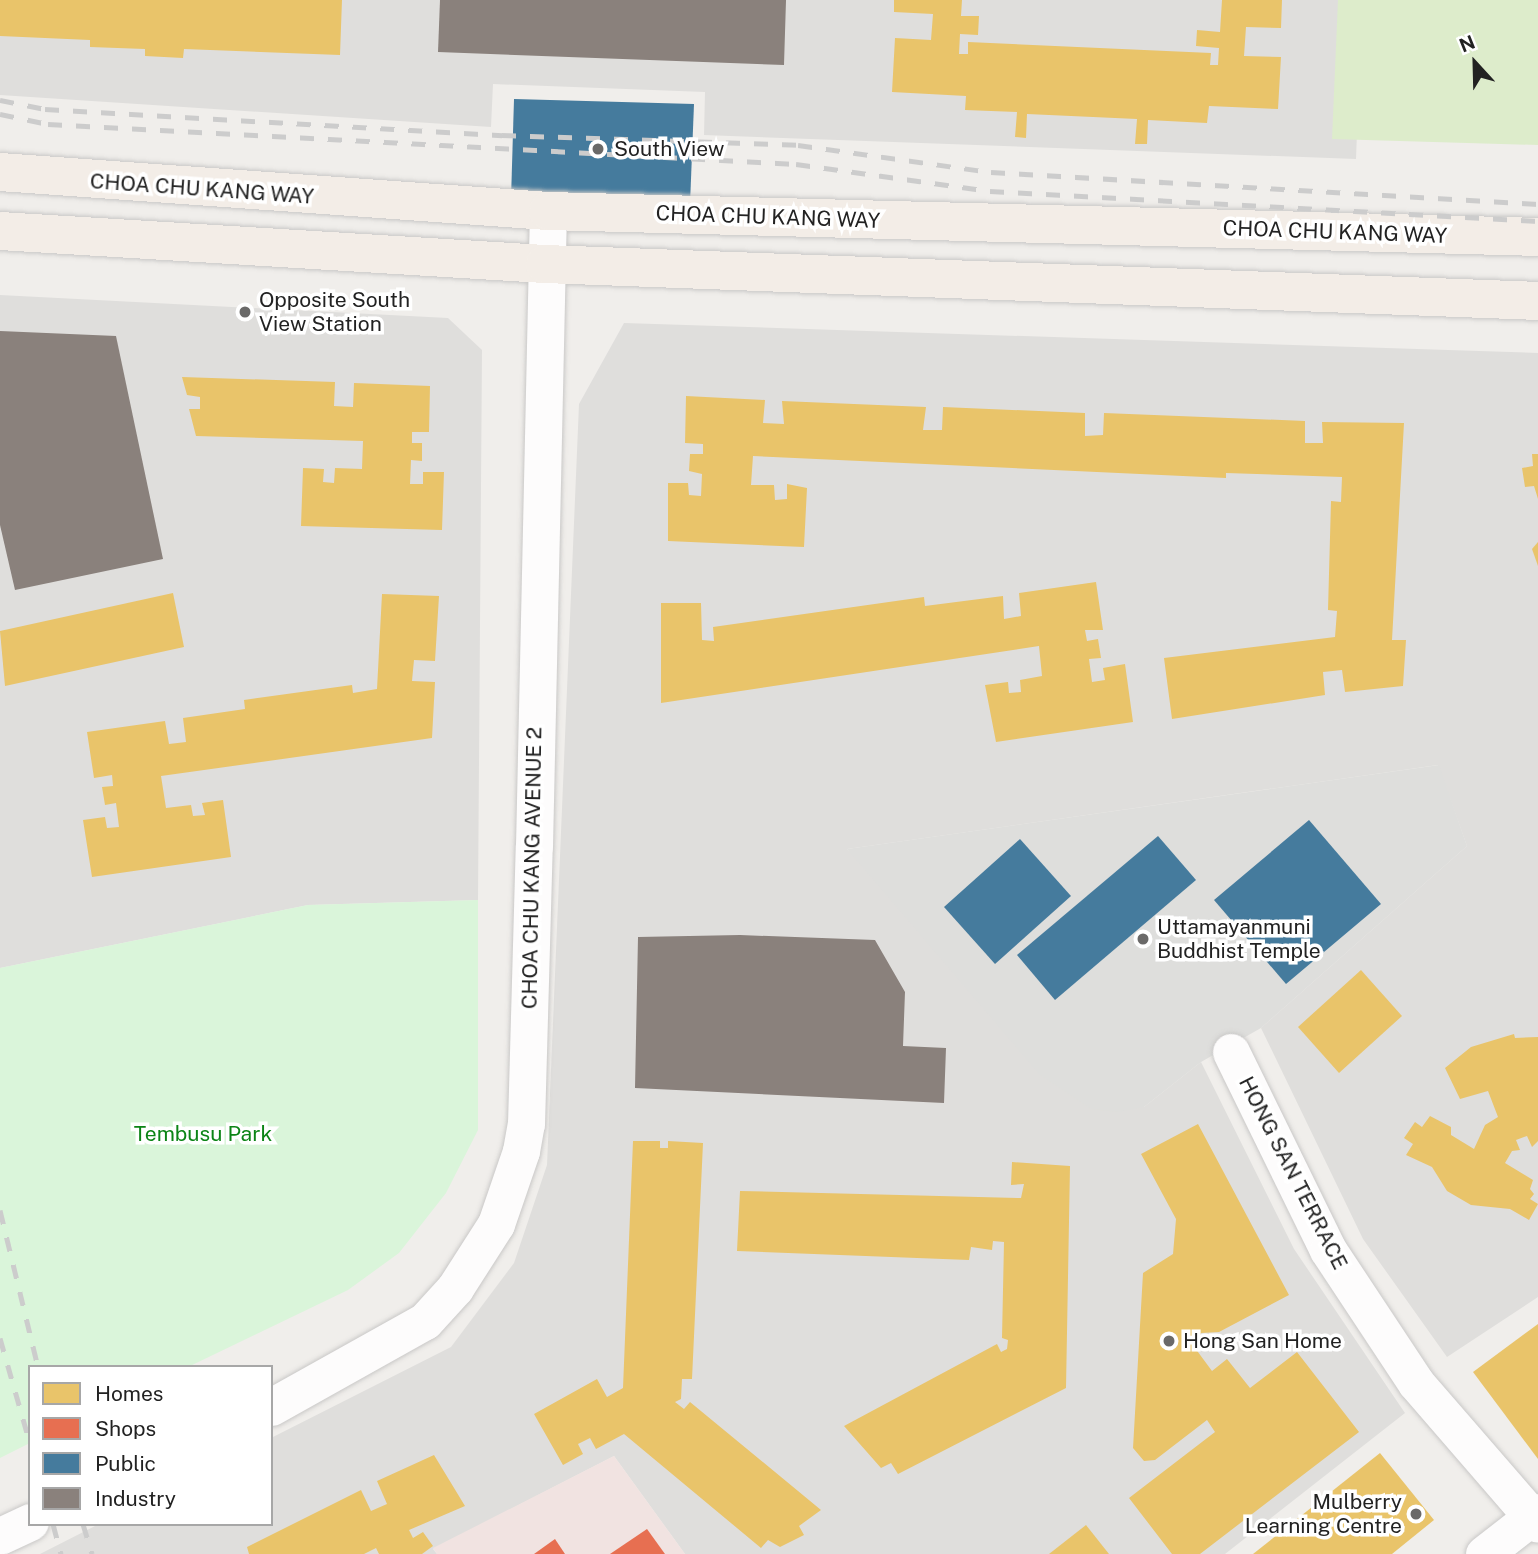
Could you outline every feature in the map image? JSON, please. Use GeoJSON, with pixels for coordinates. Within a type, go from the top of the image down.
{"type":"FeatureCollection","features":[{"type":"Feature","properties":{"kind":"main road","name":"CHOA CHU KANG WAY"},"geometry":{"type":"LineString","coordinates":[[0,172],[91,182],[548,211],[1538,237]]}},
{"type":"Feature","properties":{"kind":"main road"},"geometry":{"type":"LineString","coordinates":[[0,231],[545,264],[1538,302]]}},
{"type":"Feature","properties":{"kind":"street","name":"CHOA CHU KANG AVENUE 2"},"geometry":{"type":"LineString","coordinates":[[273,1406],[425,1321],[455,1288],[496,1224],[521,1151],[526,1124],[546,439],[545,264],[548,211]]}},
{"type":"Feature","properties":{"kind":"street","name":"HONG SAN TERRACE"},"geometry":{"type":"LineString","coordinates":[[1231,1052],[1335,1261],[1416,1383],[1536,1517]]}},
{"type":"Feature","properties":{"kind":"street"},"geometry":{"type":"LineString","coordinates":[[1484,1554],[1536,1517]]}},
{"type":"Feature","properties":{"kind":"street"},"geometry":{"type":"LineString","coordinates":[[0,1536],[28,1523]]}},
{"type":"Feature","properties":{"kind":"shaded area"},"geometry":{"type":"Polygon","coordinates":[[[0,0],[1362,0],[1356,159],[704,135],[705,92],[493,84],[491,127],[0,95],[0,0]]]}},
{"type":"Feature","properties":{"kind":"shaded area"},"geometry":{"type":"Polygon","coordinates":[[[0,295],[448,318],[482,350],[478,900],[308,905],[0,968],[0,295]]]}},
{"type":"Feature","properties":{"kind":"shaded area"},"geometry":{"type":"Polygon","coordinates":[[[624,323],[1538,353],[1538,1297],[1447,1357],[1363,1239],[1261,1028],[1467,846],[1438,765],[847,849],[1144,1107],[1201,1062],[1294,1249],[1405,1413],[1225,1554],[685,1554],[614,1456],[433,1549],[437,1554],[40,1554],[95,1526],[273,1526],[273,1437],[451,1347],[514,1263],[547,1165],[579,404],[624,323]]]}},
{"type":"Feature","properties":{"kind":"shaded area","name":"Uttamayanmuni Buddhist Temple"},"geometry":{"type":"Polygon","coordinates":[[[1439,765],[1467,846],[1261,1028],[1201,1062],[1144,1107],[1118,1112],[1091,1109],[1040,1075],[847,849],[1439,765]]]}},
{"type":"Feature","properties":{"kind":"shaded area"},"geometry":{"type":"Polygon","coordinates":[[[614,1456],[685,1554],[437,1554],[433,1548],[614,1456]]]}},
{"type":"Feature","properties":{"kind":"green space"},"geometry":{"type":"Polygon","coordinates":[[[1338,0],[1538,0],[1538,145],[1332,139],[1338,0]]]}},
{"type":"Feature","properties":{"kind":"green space","name":"Tembusu Park"},"geometry":{"type":"Polygon","coordinates":[[[478,900],[478,1130],[446,1193],[399,1253],[348,1290],[192,1365],[28,1365],[28,1444],[0,1458],[0,968],[308,905],[478,900]]]}},
{"type":"Feature","properties":{"kind":"building: Homes"},"geometry":{"type":"Polygon","coordinates":[[[0,0],[342,0],[340,55],[184,49],[183,58],[145,56],[145,49],[90,47],[90,40],[0,36],[0,0]]]}},
{"type":"Feature","properties":{"kind":"building: Homes"},"geometry":{"type":"Polygon","coordinates":[[[894,0],[962,0],[961,16],[979,16],[978,35],[960,34],[959,54],[968,54],[968,42],[1211,53],[1210,65],[1218,65],[1219,48],[1196,46],[1197,30],[1220,32],[1222,0],[1282,0],[1281,28],[1246,27],[1244,56],[1281,57],[1278,109],[1209,106],[1207,123],[1148,120],[1147,144],[1135,144],[1137,119],[1027,114],[1026,138],[1015,137],[1017,112],[965,110],[966,96],[892,92],[895,38],[931,40],[933,14],[894,12],[894,0]]]}},
{"type":"Feature","properties":{"kind":"building: Homes"},"geometry":{"type":"Polygon","coordinates":[[[182,377],[335,382],[334,406],[353,407],[354,383],[430,386],[429,432],[412,432],[412,443],[422,443],[422,461],[411,460],[410,484],[423,484],[423,472],[444,472],[442,530],[301,526],[303,468],[324,469],[323,482],[334,483],[335,468],[362,469],[363,441],[196,436],[189,409],[200,409],[200,397],[187,395],[182,377]]]}},
{"type":"Feature","properties":{"kind":"building: Homes"},"geometry":{"type":"Polygon","coordinates":[[[686,396],[765,400],[763,423],[784,424],[782,401],[926,407],[923,430],[942,430],[943,407],[1085,413],[1085,436],[1103,435],[1104,413],[1305,421],[1305,443],[1323,443],[1322,422],[1404,423],[1392,640],[1406,640],[1403,686],[1345,692],[1342,670],[1323,672],[1325,695],[1172,719],[1164,658],[1335,637],[1337,611],[1328,610],[1331,501],[1341,502],[1342,477],[1226,473],[1226,478],[753,456],[751,485],[774,485],[775,500],[787,499],[787,484],[807,488],[804,547],[668,541],[668,483],[688,483],[689,495],[701,496],[702,474],[689,471],[690,454],[703,454],[703,444],[685,443],[686,396]]]}},
{"type":"Feature","properties":{"kind":"building: Homes"},"geometry":{"type":"Polygon","coordinates":[[[1532,454],[1538,454],[1538,499],[1534,486],[1525,487],[1522,468],[1533,466],[1532,454]]]}},
{"type":"Feature","properties":{"kind":"building: Homes"},"geometry":{"type":"Polygon","coordinates":[[[1538,542],[1538,566],[1532,549],[1538,542]]]}},
{"type":"Feature","properties":{"kind":"building: Homes"},"geometry":{"type":"Polygon","coordinates":[[[1096,582],[1103,630],[1085,630],[1087,641],[1098,639],[1101,658],[1089,659],[1092,682],[1105,680],[1103,668],[1125,664],[1133,722],[996,742],[985,685],[1008,682],[1009,693],[1021,692],[1020,680],[1042,676],[1039,646],[661,703],[661,603],[701,603],[702,640],[714,641],[713,627],[924,597],[925,606],[1003,596],[1004,619],[1021,616],[1019,593],[1096,582]]]}},
{"type":"Feature","properties":{"kind":"building: Homes"},"geometry":{"type":"Polygon","coordinates":[[[173,593],[184,647],[5,686],[0,631],[173,593]]]}},
{"type":"Feature","properties":{"kind":"building: Homes"},"geometry":{"type":"Polygon","coordinates":[[[382,594],[439,596],[435,661],[414,660],[412,681],[435,682],[432,738],[161,776],[166,808],[191,805],[193,816],[205,815],[202,803],[223,800],[231,857],[92,877],[83,820],[105,817],[107,828],[119,827],[116,803],[105,805],[102,787],[113,786],[112,775],[94,778],[87,732],[165,721],[169,744],[186,742],[183,718],[245,709],[244,700],[352,685],[353,693],[377,689],[382,594]]]}},
{"type":"Feature","properties":{"kind":"building: Homes"},"geometry":{"type":"Polygon","coordinates":[[[1361,970],[1402,1016],[1339,1073],[1298,1027],[1361,970]]]}},
{"type":"Feature","properties":{"kind":"building: Homes"},"geometry":{"type":"Polygon","coordinates":[[[1514,1034],[1515,1038],[1538,1037],[1538,1141],[1532,1147],[1527,1136],[1516,1140],[1520,1150],[1512,1151],[1505,1163],[1533,1180],[1530,1189],[1534,1194],[1530,1199],[1538,1204],[1529,1220],[1510,1209],[1471,1205],[1447,1191],[1432,1167],[1406,1155],[1413,1144],[1404,1138],[1415,1122],[1422,1127],[1430,1116],[1451,1127],[1451,1135],[1474,1149],[1485,1125],[1498,1117],[1488,1091],[1460,1099],[1445,1068],[1471,1047],[1514,1034]]]}},
{"type":"Feature","properties":{"kind":"building: Homes","name":"Hong San Home"},"geometry":{"type":"Polygon","coordinates":[[[1198,1124],[1289,1295],[1219,1332],[1201,1333],[1195,1348],[1212,1371],[1227,1359],[1250,1388],[1297,1352],[1359,1432],[1200,1554],[1172,1554],[1129,1498],[1215,1432],[1207,1420],[1155,1460],[1144,1461],[1133,1448],[1143,1273],[1173,1254],[1176,1219],[1141,1154],[1198,1124]]]}},
{"type":"Feature","properties":{"kind":"building: Homes"},"geometry":{"type":"Polygon","coordinates":[[[633,1141],[660,1141],[660,1148],[668,1148],[668,1141],[703,1143],[692,1379],[682,1379],[681,1399],[675,1402],[684,1409],[690,1402],[821,1510],[799,1526],[804,1535],[780,1547],[768,1540],[761,1548],[624,1434],[596,1449],[590,1438],[578,1444],[583,1454],[563,1465],[534,1414],[597,1379],[607,1397],[623,1388],[633,1141]]]}},
{"type":"Feature","properties":{"kind":"building: Homes"},"geometry":{"type":"Polygon","coordinates":[[[1012,1162],[1070,1166],[1066,1388],[898,1474],[891,1463],[881,1468],[844,1426],[997,1344],[1001,1352],[1007,1349],[1008,1340],[1002,1338],[1004,1242],[993,1241],[992,1250],[971,1247],[969,1260],[737,1251],[740,1191],[1021,1198],[1024,1184],[1011,1185],[1012,1162]]]}},
{"type":"Feature","properties":{"kind":"building: Homes"},"geometry":{"type":"Polygon","coordinates":[[[1538,1324],[1538,1459],[1473,1372],[1538,1324]]]}},
{"type":"Feature","properties":{"kind":"building: Homes"},"geometry":{"type":"Polygon","coordinates":[[[1380,1453],[1434,1520],[1392,1554],[1253,1554],[1380,1453]]]}},
{"type":"Feature","properties":{"kind":"building: Homes"},"geometry":{"type":"Polygon","coordinates":[[[434,1455],[465,1506],[409,1530],[413,1538],[423,1532],[433,1546],[422,1554],[379,1554],[376,1548],[364,1554],[249,1554],[247,1547],[361,1490],[371,1511],[387,1504],[377,1481],[434,1455]]]}},
{"type":"Feature","properties":{"kind":"building: Homes"},"geometry":{"type":"Polygon","coordinates":[[[1086,1525],[1109,1554],[1049,1554],[1086,1525]]]}},
{"type":"Feature","properties":{"kind":"building: Shops"},"geometry":{"type":"Polygon","coordinates":[[[647,1529],[665,1554],[610,1554],[647,1529]]]}},
{"type":"Feature","properties":{"kind":"building: Shops"},"geometry":{"type":"Polygon","coordinates":[[[555,1539],[565,1554],[534,1554],[555,1539]]]}},
{"type":"Feature","properties":{"kind":"building: Public"},"geometry":{"type":"Polygon","coordinates":[[[514,99],[694,104],[690,204],[511,199],[514,99]]]}},
{"type":"Feature","properties":{"kind":"building: Public"},"geometry":{"type":"Polygon","coordinates":[[[1309,820],[1381,904],[1286,984],[1214,900],[1309,820]]]}},
{"type":"Feature","properties":{"kind":"building: Public"},"geometry":{"type":"Polygon","coordinates":[[[1158,836],[1196,880],[1055,1000],[1017,955],[1158,836]]]}},
{"type":"Feature","properties":{"kind":"building: Public"},"geometry":{"type":"Polygon","coordinates":[[[1020,839],[1071,896],[995,964],[944,907],[1020,839]]]}},
{"type":"Feature","properties":{"kind":"building: Industry"},"geometry":{"type":"Polygon","coordinates":[[[440,0],[786,0],[784,65],[438,52],[440,0]]]}},
{"type":"Feature","properties":{"kind":"building: Industry"},"geometry":{"type":"Polygon","coordinates":[[[0,331],[116,336],[163,559],[15,590],[0,525],[0,331]]]}},
{"type":"Feature","properties":{"kind":"building: Industry"},"geometry":{"type":"Polygon","coordinates":[[[740,935],[875,940],[905,992],[903,1046],[946,1048],[944,1103],[635,1088],[638,937],[740,935]]]}},
{"type":"Feature","properties":{"kind":"railway"},"geometry":{"type":"LineString","coordinates":[[0,100],[45,109],[502,135],[798,145],[991,172],[1538,204]]}},
{"type":"Feature","properties":{"kind":"railway"},"geometry":{"type":"LineString","coordinates":[[0,114],[48,124],[796,164],[990,191],[1538,221]]}},
{"type":"Feature","properties":{"kind":"railway"},"geometry":{"type":"LineString","coordinates":[[0,1210],[38,1365]]}},
{"type":"Feature","properties":{"kind":"railway"},"geometry":{"type":"LineString","coordinates":[[0,1338],[28,1436]]}},
{"type":"Feature","properties":{"kind":"railway"},"geometry":{"type":"LineString","coordinates":[[54,1526],[61,1554]]}},
{"type":"Feature","properties":{"kind":"railway"},"geometry":{"type":"LineString","coordinates":[[84,1526],[92,1554]]}},
{"type":"Feature","properties":{"kind":"place","name":"South View"},"geometry":{"type":"Point","coordinates":[598,149]}},
{"type":"Feature","properties":{"kind":"place","name":"Opposite South View Station"},"geometry":{"type":"Point","coordinates":[245,312]}},
{"type":"Feature","properties":{"kind":"place","name":"Uttamayanmuni Buddhist Temple"},"geometry":{"type":"Point","coordinates":[1143,939]}},
{"type":"Feature","properties":{"kind":"place","name":"Hong San Home"},"geometry":{"type":"Point","coordinates":[1169,1341]}},
{"type":"Feature","properties":{"kind":"place","name":"Mulberry Learning Centre"},"geometry":{"type":"Point","coordinates":[1416,1514]}}]}
